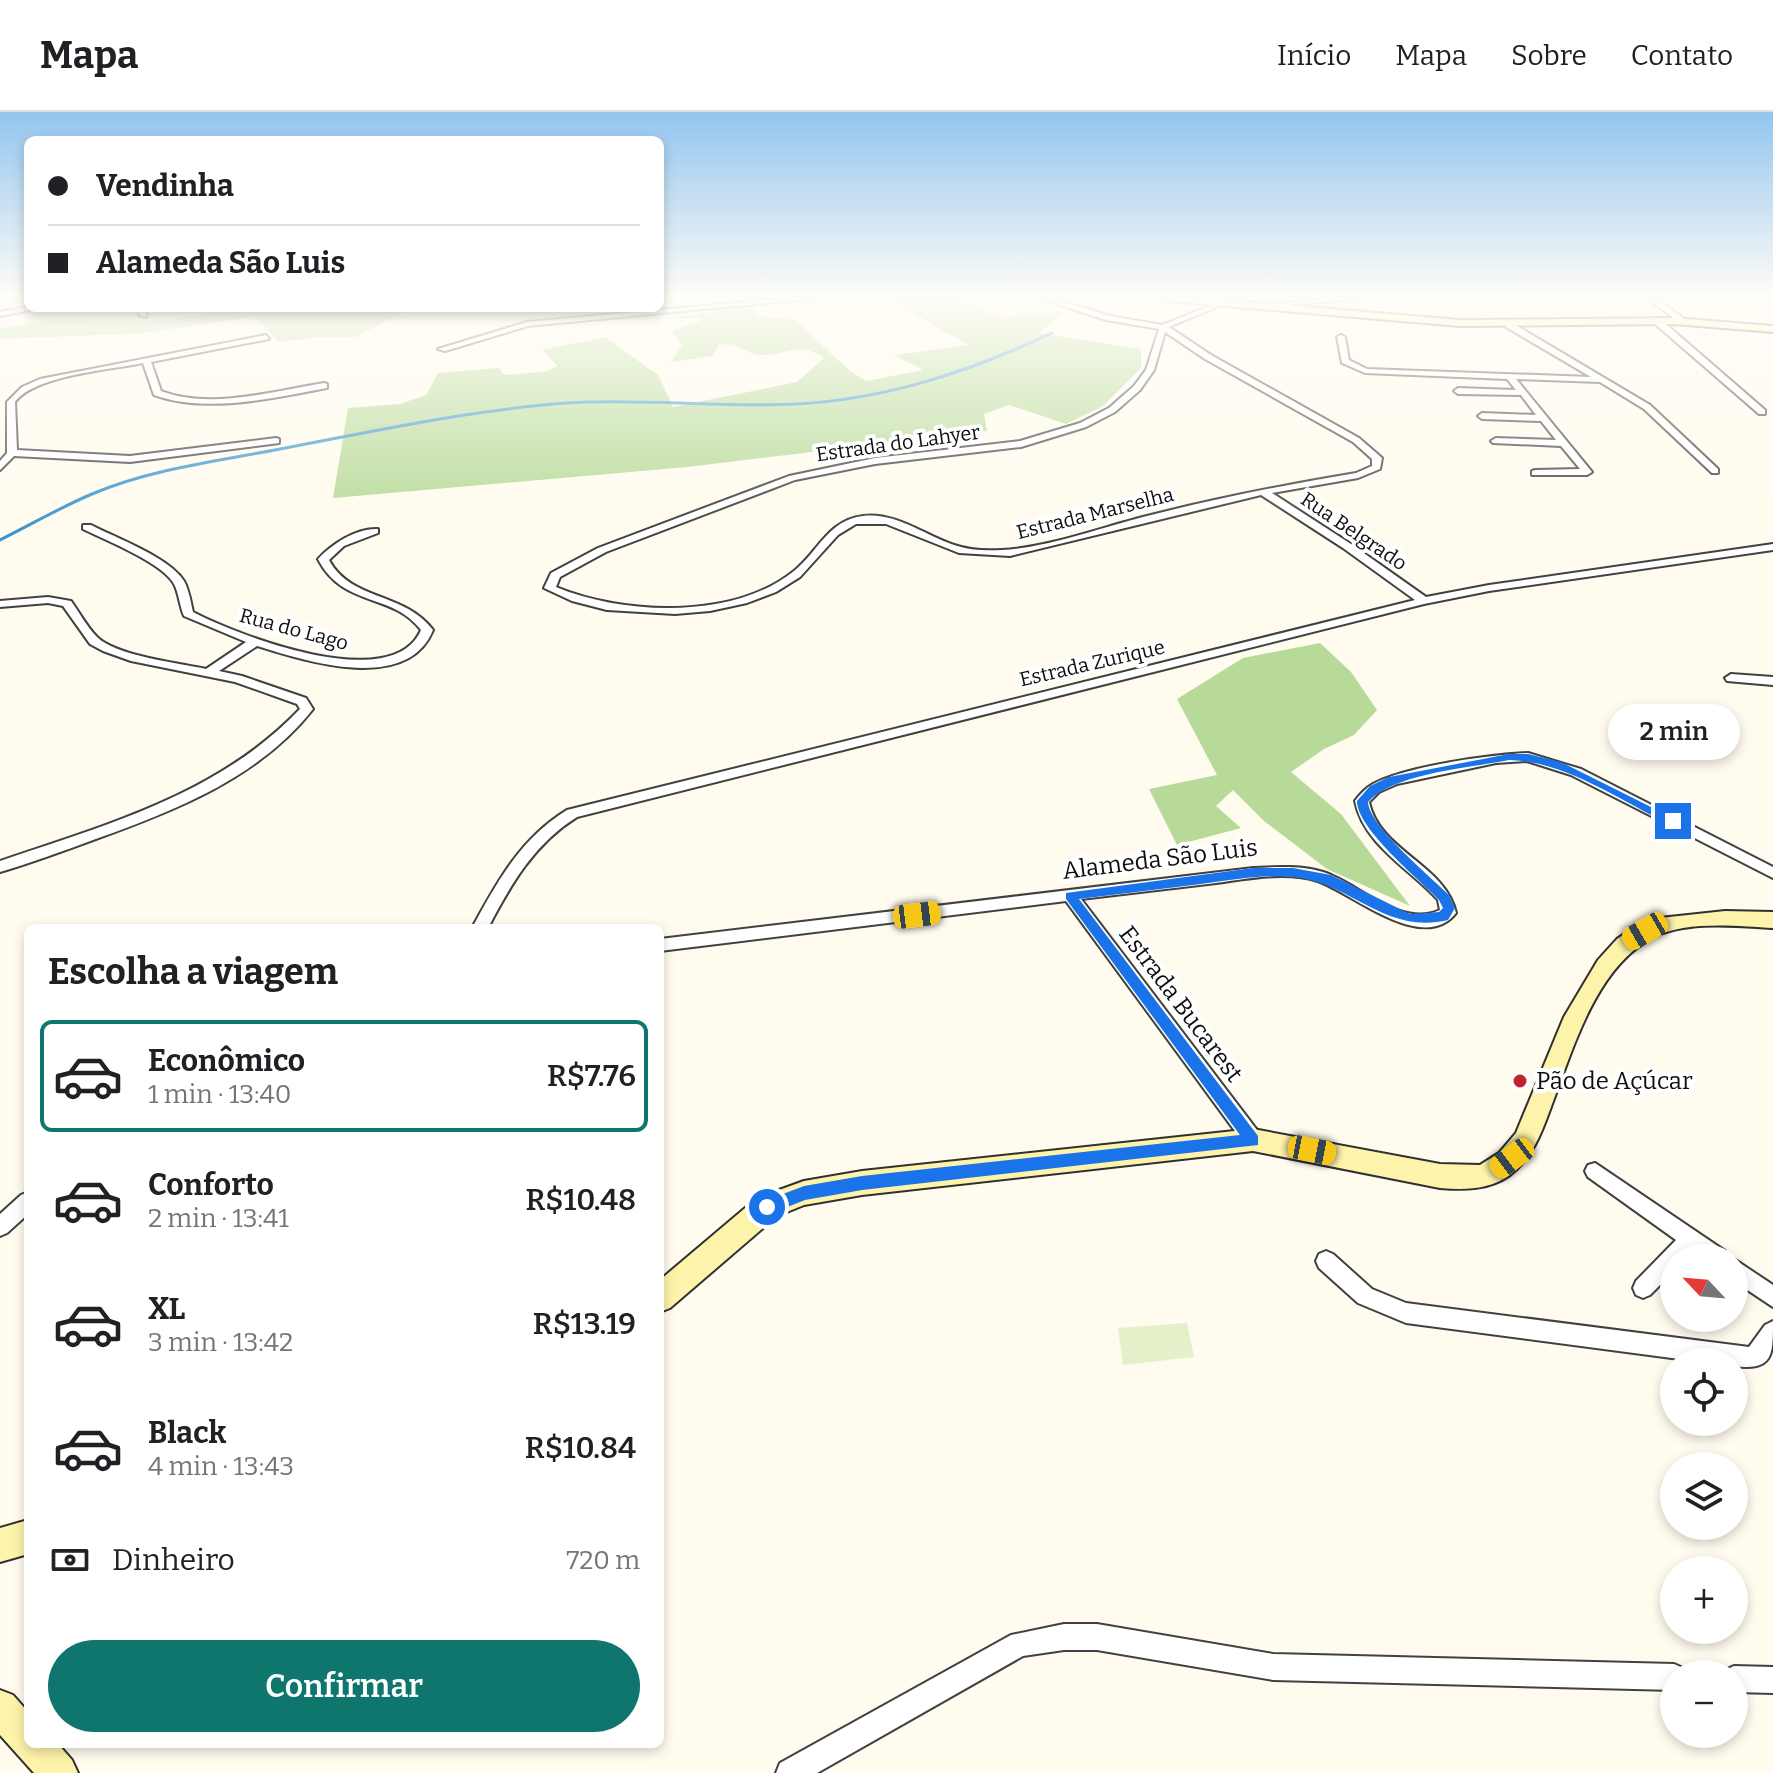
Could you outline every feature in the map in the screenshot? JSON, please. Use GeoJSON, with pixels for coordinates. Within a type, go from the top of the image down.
{"type":"FeatureCollection","features":[{"type":"Feature","properties":{"kind":"main road"},"geometry":{"type":"LineString","coordinates":[[664,1295],[767,1207],[804,1193],[1113,1154],[1253,1140],[1467,1180],[1491,1174],[1512,1158],[1526,1139],[1584,1001],[1605,966],[1628,941],[1645,931],[1666,925],[1737,918],[1773,920]]}},
{"type":"Feature","properties":{"kind":"main road"},"geometry":{"type":"LineString","coordinates":[[0,1545],[24,1538]]}},
{"type":"Feature","properties":{"kind":"main road"},"geometry":{"type":"LineString","coordinates":[[0,1708],[24,1735]]}},
{"type":"Feature","properties":{"kind":"main road"},"geometry":{"type":"LineString","coordinates":[[37,1748],[59,1773]]}},
{"type":"Feature","properties":{"kind":"street"},"geometry":{"type":"LineString","coordinates":[[0,467],[12,453],[11,402],[14,396],[28,387],[68,376]]}},
{"type":"Feature","properties":{"kind":"street"},"geometry":{"type":"LineString","coordinates":[[150,376],[154,389],[163,397],[173,399],[214,400],[324,386]]}},
{"type":"Feature","properties":{"kind":"street","name":"Estrada do Lahyer"},"geometry":{"type":"LineString","coordinates":[[550,588],[555,575],[602,550],[792,478],[836,468],[1021,444],[1083,425],[1112,410],[1146,376]]}},
{"type":"Feature","properties":{"kind":"street","name":"Estrada Marselha"},"geometry":{"type":"LineString","coordinates":[[550,588],[583,602],[621,609],[711,607],[751,599],[779,588],[814,559],[831,533],[863,519],[896,524],[954,549],[994,554],[1018,552],[1263,492],[1365,473],[1377,467],[1378,462],[1372,451],[1356,440],[1241,376]]}},
{"type":"Feature","properties":{"kind":"street"},"geometry":{"type":"LineString","coordinates":[[1459,376],[1602,380]]}},
{"type":"Feature","properties":{"kind":"street"},"geometry":{"type":"LineString","coordinates":[[1594,376],[1647,407],[1715,471]]}},
{"type":"Feature","properties":{"kind":"street"},"geometry":{"type":"LineString","coordinates":[[1720,376],[1762,412]]}},
{"type":"Feature","properties":{"kind":"street"},"geometry":{"type":"LineString","coordinates":[[1511,378],[1587,472],[1535,473]]}},
{"type":"Feature","properties":{"kind":"street"},"geometry":{"type":"LineString","coordinates":[[17,385],[28,387]]}},
{"type":"Feature","properties":{"kind":"street"},"geometry":{"type":"LineString","coordinates":[[1458,391],[1524,393]]}},
{"type":"Feature","properties":{"kind":"street"},"geometry":{"type":"LineString","coordinates":[[1482,416],[1542,418]]}},
{"type":"Feature","properties":{"kind":"street"},"geometry":{"type":"LineString","coordinates":[[12,453],[130,459],[276,441]]}},
{"type":"Feature","properties":{"kind":"street"},"geometry":{"type":"LineString","coordinates":[[1496,441],[1562,443]]}},
{"type":"Feature","properties":{"kind":"street","name":"Rua Belgrado"},"geometry":{"type":"LineString","coordinates":[[1263,492],[1424,601]]}},
{"type":"Feature","properties":{"kind":"street","name":"Rua do Lago"},"geometry":{"type":"LineString","coordinates":[[87,527],[163,566],[180,583],[188,614],[257,640],[357,665],[397,658],[414,650],[426,635],[424,623],[414,615],[349,587],[326,568],[323,559],[328,552],[374,531]]}},
{"type":"Feature","properties":{"kind":"street","name":"Estrada Zurique"},"geometry":{"type":"LineString","coordinates":[[482,924],[510,873],[531,845],[554,823],[572,813],[1424,601],[1489,588],[1773,547]]}},
{"type":"Feature","properties":{"kind":"street"},"geometry":{"type":"LineString","coordinates":[[0,604],[67,603],[94,641],[107,648],[131,657],[211,671],[302,701],[307,709],[283,737],[213,783],[124,822],[0,867]]}},
{"type":"Feature","properties":{"kind":"street"},"geometry":{"type":"LineString","coordinates":[[211,671],[257,640]]}},
{"type":"Feature","properties":{"kind":"street"},"geometry":{"type":"LineString","coordinates":[[1731,678],[1773,681]]}},
{"type":"Feature","properties":{"kind":"street","name":"Alameda São Luis"},"geometry":{"type":"LineString","coordinates":[[664,945],[1253,873],[1293,872],[1326,878],[1375,905],[1409,919],[1443,916],[1449,908],[1445,898],[1375,828],[1363,811],[1362,801],[1374,789],[1393,780],[1509,757],[1539,759],[1576,772],[1773,873]]}},
{"type":"Feature","properties":{"kind":"street","name":"Estrada Bucarest"},"geometry":{"type":"LineString","coordinates":[[1070,896],[1253,1140]]}},
{"type":"Feature","properties":{"kind":"street"},"geometry":{"type":"LineString","coordinates":[[1595,1171],[1698,1244]]}},
{"type":"Feature","properties":{"kind":"street"},"geometry":{"type":"LineString","coordinates":[[0,1227],[24,1205]]}},
{"type":"Feature","properties":{"kind":"street"},"geometry":{"type":"LineString","coordinates":[[1643,1288],[1691,1239]]}},
{"type":"Feature","properties":{"kind":"street"},"geometry":{"type":"LineString","coordinates":[[1326,1261],[1365,1296],[1406,1313],[1754,1358],[1773,1332]]}},
{"type":"Feature","properties":{"kind":"street"},"geometry":{"type":"LineString","coordinates":[[1748,1279],[1773,1297]]}},
{"type":"Feature","properties":{"kind":"street"},"geometry":{"type":"LineString","coordinates":[[790,1773],[1020,1644],[1064,1637],[1097,1637],[1273,1667],[1660,1677]]}},
{"type":"Feature","properties":{"kind":"street"},"geometry":{"type":"LineString","coordinates":[[1748,1679],[1773,1680]]}},
{"type":"Feature","properties":{"kind":"green space"},"geometry":{"type":"Polygon","coordinates":[[[437,376],[658,376],[673,407],[797,382],[804,376],[857,376],[866,381],[895,376],[1133,376],[1103,406],[1066,424],[1009,405],[984,414],[987,431],[687,467],[333,498],[348,408],[400,404],[426,395],[437,376]]]}},
{"type":"Feature","properties":{"kind":"green space"},"geometry":{"type":"Polygon","coordinates":[[[1320,643],[1351,672],[1377,710],[1354,735],[1324,749],[1291,772],[1341,814],[1410,906],[1327,869],[1264,821],[1233,790],[1216,806],[1241,828],[1177,845],[1149,789],[1217,775],[1177,699],[1243,658],[1320,643]]]}},
{"type":"Feature","properties":{"kind":"green space"},"geometry":{"type":"Polygon","coordinates":[[[1187,1323],[1194,1357],[1123,1365],[1118,1328],[1187,1323]]]}},
{"type":"Feature","properties":{"kind":"waterway"},"geometry":{"type":"LineString","coordinates":[[0,540],[92,494],[138,478],[423,422],[567,403],[768,405],[831,401],[896,389],[946,376]]}},
{"type":"Feature","properties":{"kind":"place","name":"Pão de Açúcar"},"geometry":{"type":"Point","coordinates":[1520,1081]}},
{"type":"Feature","properties":{"kind":"route"},"geometry":{"type":"LineString","coordinates":[[767,1207],[804,1193],[862,1183],[1253,1140],[1070,896],[1253,873],[1293,872],[1326,878],[1375,905],[1409,919],[1443,916],[1449,908],[1445,898],[1375,828],[1363,811],[1362,801],[1374,789],[1393,780],[1509,757],[1528,757],[1557,764],[1673,821]]}}]}
